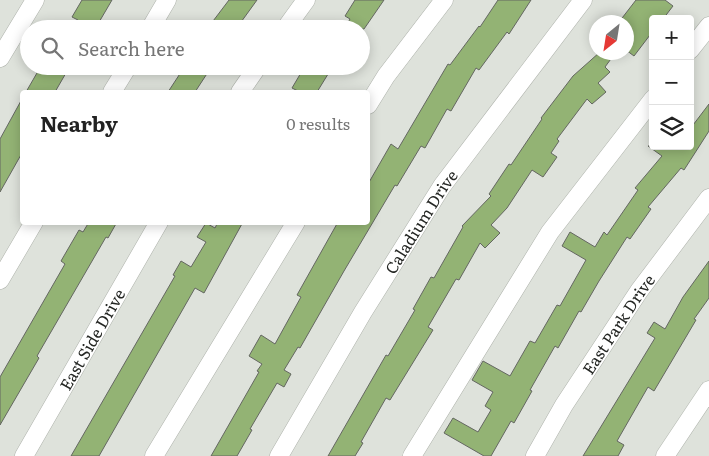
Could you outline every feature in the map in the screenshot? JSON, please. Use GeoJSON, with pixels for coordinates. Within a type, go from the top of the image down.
{"type":"FeatureCollection","features":[{"type":"Feature","properties":{"kind":"street"},"geometry":{"type":"LineString","coordinates":[[23,20],[35,0]]}},
{"type":"Feature","properties":{"kind":"street"},"geometry":{"type":"LineString","coordinates":[[155,20],[167,0]]}},
{"type":"Feature","properties":{"kind":"street"},"geometry":{"type":"LineString","coordinates":[[292,20],[306,0]]}},
{"type":"Feature","properties":{"kind":"street"},"geometry":{"type":"LineString","coordinates":[[370,102],[386,76],[444,0]]}},
{"type":"Feature","properties":{"kind":"street","name":"Caladium Drive"},"geometry":{"type":"LineString","coordinates":[[279,456],[362,312],[442,186],[583,0]]}},
{"type":"Feature","properties":{"kind":"street"},"geometry":{"type":"LineString","coordinates":[[0,58],[20,25]]}},
{"type":"Feature","properties":{"kind":"street"},"geometry":{"type":"LineString","coordinates":[[694,45],[709,26]]}},
{"type":"Feature","properties":{"kind":"street"},"geometry":{"type":"LineString","coordinates":[[113,90],[122,75]]}},
{"type":"Feature","properties":{"kind":"street"},"geometry":{"type":"LineString","coordinates":[[241,90],[252,75]]}},
{"type":"Feature","properties":{"kind":"street"},"geometry":{"type":"LineString","coordinates":[[412,456],[550,232],[649,104]]}},
{"type":"Feature","properties":{"kind":"street","name":"East Park Drive"},"geometry":{"type":"LineString","coordinates":[[535,456],[564,405],[639,290],[709,198]]}},
{"type":"Feature","properties":{"kind":"street"},"geometry":{"type":"LineString","coordinates":[[0,280],[32,225]]}},
{"type":"Feature","properties":{"kind":"street","name":"East Side Drive"},"geometry":{"type":"LineString","coordinates":[[24,456],[157,225]]}},
{"type":"Feature","properties":{"kind":"street"},"geometry":{"type":"LineString","coordinates":[[154,456],[294,225]]}},
{"type":"Feature","properties":{"kind":"street"},"geometry":{"type":"LineString","coordinates":[[666,456],[709,390]]}},
{"type":"Feature","properties":{"kind":"building"},"geometry":{"type":"Polygon","coordinates":[[[82,0],[112,0],[100,20],[78,20],[72,17],[82,0]]]}},
{"type":"Feature","properties":{"kind":"building"},"geometry":{"type":"Polygon","coordinates":[[[229,0],[257,0],[243,20],[214,20],[229,0]]]}},
{"type":"Feature","properties":{"kind":"building"},"geometry":{"type":"Polygon","coordinates":[[[355,0],[384,0],[370,20],[349,20],[345,16],[355,0]]]}},
{"type":"Feature","properties":{"kind":"building"},"geometry":{"type":"Polygon","coordinates":[[[498,0],[531,0],[509,34],[507,32],[479,70],[476,68],[451,111],[447,109],[425,148],[421,146],[397,186],[395,185],[300,348],[298,347],[284,370],[291,374],[284,387],[277,383],[250,429],[252,430],[237,456],[211,456],[259,372],[257,371],[262,364],[249,356],[261,335],[275,344],[301,297],[297,295],[336,225],[370,225],[370,181],[391,144],[398,149],[448,64],[450,65],[480,27],[498,0]]]}},
{"type":"Feature","properties":{"kind":"building"},"geometry":{"type":"Polygon","coordinates":[[[636,0],[665,0],[673,6],[666,15],[649,15],[649,36],[634,56],[634,15],[624,15],[636,0]]]}},
{"type":"Feature","properties":{"kind":"building"},"geometry":{"type":"Polygon","coordinates":[[[591,60],[610,60],[605,67],[610,72],[598,83],[606,92],[592,104],[587,99],[557,139],[559,141],[551,153],[557,157],[543,177],[532,170],[507,208],[491,225],[500,233],[485,248],[480,243],[459,280],[456,279],[428,327],[433,330],[390,400],[386,398],[355,456],[328,456],[386,355],[388,356],[415,310],[413,309],[431,277],[434,278],[462,226],[491,196],[489,194],[509,164],[511,165],[541,118],[573,76],[591,60]]]}},
{"type":"Feature","properties":{"kind":"building"},"geometry":{"type":"Polygon","coordinates":[[[36,75],[65,75],[56,90],[27,90],[36,75]]]}},
{"type":"Feature","properties":{"kind":"building"},"geometry":{"type":"Polygon","coordinates":[[[179,75],[206,75],[196,90],[169,90],[179,75]]]}},
{"type":"Feature","properties":{"kind":"building"},"geometry":{"type":"Polygon","coordinates":[[[300,75],[327,75],[318,90],[296,90],[292,88],[300,75]]]}},
{"type":"Feature","properties":{"kind":"building"},"geometry":{"type":"Polygon","coordinates":[[[20,103],[20,157],[0,192],[0,139],[20,103]]]}},
{"type":"Feature","properties":{"kind":"building"},"geometry":{"type":"Polygon","coordinates":[[[709,104],[709,131],[684,170],[681,168],[648,207],[651,209],[630,239],[627,237],[581,312],[579,311],[558,348],[555,346],[514,423],[511,421],[491,456],[484,456],[444,433],[453,418],[478,432],[491,410],[485,406],[493,392],[472,380],[483,361],[510,376],[530,341],[535,343],[557,305],[560,306],[586,260],[562,246],[570,232],[595,247],[604,232],[607,235],[638,190],[635,188],[662,156],[654,150],[694,150],[694,124],[709,104]]]}},
{"type":"Feature","properties":{"kind":"building"},"geometry":{"type":"Polygon","coordinates":[[[87,225],[115,225],[108,238],[106,237],[37,356],[39,358],[0,425],[0,377],[65,264],[61,261],[79,230],[83,232],[87,225]]]}},
{"type":"Feature","properties":{"kind":"building"},"geometry":{"type":"Polygon","coordinates":[[[205,225],[215,228],[216,225],[241,225],[204,293],[195,288],[99,456],[71,456],[175,276],[173,275],[181,261],[191,267],[206,242],[197,237],[205,225]]]}},
{"type":"Feature","properties":{"kind":"building"},"geometry":{"type":"Polygon","coordinates":[[[709,261],[709,298],[694,319],[696,320],[654,391],[648,387],[617,441],[624,445],[618,456],[583,456],[655,338],[647,333],[654,322],[665,329],[683,297],[709,261]]]}}]}
